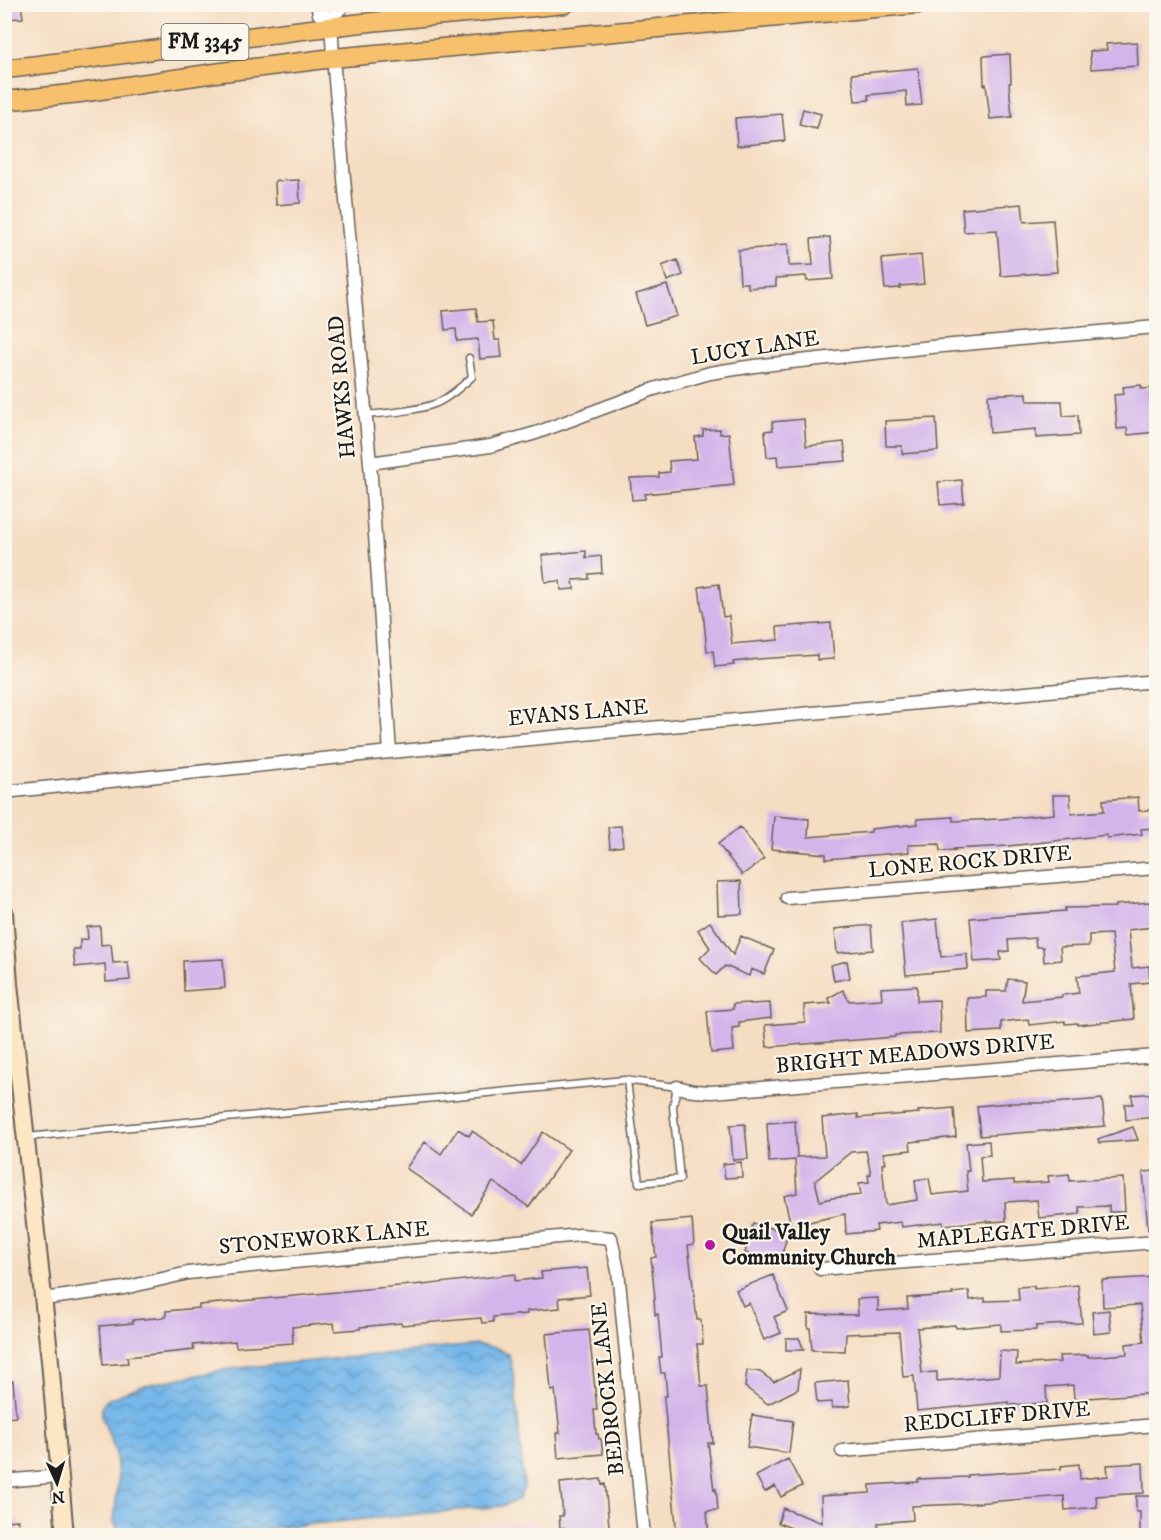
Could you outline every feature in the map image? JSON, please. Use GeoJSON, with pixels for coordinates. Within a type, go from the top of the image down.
{"type":"FeatureCollection","features":[{"type":"Feature","properties":{"kind":"main road","name":"FM 3345"},"geometry":{"type":"LineString","coordinates":[[4,69],[87,60],[331,22],[565,4]]}},
{"type":"Feature","properties":{"kind":"main road","name":"FM 3345"},"geometry":{"type":"LineString","coordinates":[[4,101],[80,93],[333,58],[786,10],[919,4]]}},
{"type":"Feature","properties":{"kind":"street"},"geometry":{"type":"LineString","coordinates":[[317,4],[319,14],[331,22],[342,7],[341,4]]}},
{"type":"Feature","properties":{"kind":"street","name":"HAWKS ROAD"},"geometry":{"type":"LineString","coordinates":[[331,22],[370,463],[390,752]]}},
{"type":"Feature","properties":{"kind":"street","name":"LUCY LANE"},"geometry":{"type":"LineString","coordinates":[[370,463],[490,446],[536,433],[654,389],[710,373],[754,366],[931,347],[1156,327]]}},
{"type":"Feature","properties":{"kind":"street","name":"EVANS LANE"},"geometry":{"type":"LineString","coordinates":[[4,792],[390,752],[1156,681]]}},
{"type":"Feature","properties":{"kind":"street","name":"LONE ROCK DRIVE"},"geometry":{"type":"LineString","coordinates":[[787,898],[1156,868]]}},
{"type":"Feature","properties":{"kind":"street"},"geometry":{"type":"LineString","coordinates":[[4,912],[7,995],[26,1137],[65,1536]]}},
{"type":"Feature","properties":{"kind":"street","name":"BRIGHT MEADOWS DRIVE"},"geometry":{"type":"LineString","coordinates":[[677,1087],[712,1092],[1156,1056]]}},
{"type":"Feature","properties":{"kind":"street","name":"STONEWORK LANE"},"geometry":{"type":"LineString","coordinates":[[43,1299],[124,1288],[188,1273],[232,1268],[580,1236],[611,1238]]}},
{"type":"Feature","properties":{"kind":"street","name":"BEDROCK LANE"},"geometry":{"type":"LineString","coordinates":[[611,1238],[618,1271],[644,1536]]}},
{"type":"Feature","properties":{"kind":"street","name":"MAPLEGATE DRIVE"},"geometry":{"type":"LineString","coordinates":[[820,1269],[1156,1242]]}},
{"type":"Feature","properties":{"kind":"street","name":"REDCLIFF DRIVE"},"geometry":{"type":"LineString","coordinates":[[842,1451],[1156,1425]]}},
{"type":"Feature","properties":{"kind":"street"},"geometry":{"type":"LineString","coordinates":[[4,1481],[59,1476]]}},
{"type":"Feature","properties":{"kind":"lane"},"geometry":{"type":"LineString","coordinates":[[366,415],[403,411],[437,403],[472,377],[469,358]]}},
{"type":"Feature","properties":{"kind":"lane"},"geometry":{"type":"LineString","coordinates":[[26,1137],[627,1080],[677,1087],[673,1107],[680,1179],[639,1183],[627,1080]]}},
{"type":"Feature","properties":{"kind":"shaded area"},"geometry":{"type":"Polygon","coordinates":[[[534,1521],[536,1535],[369,1535],[534,1521]]]}},
{"type":"Feature","properties":{"kind":"water"},"geometry":{"type":"Polygon","coordinates":[[[477,1345],[497,1348],[509,1355],[514,1377],[524,1487],[518,1500],[502,1506],[197,1535],[122,1536],[120,1534],[114,1522],[118,1478],[116,1453],[102,1417],[102,1406],[107,1400],[140,1386],[229,1369],[477,1345]]]}},
{"type":"Feature","properties":{"kind":"building"},"geometry":{"type":"Polygon","coordinates":[[[4,4],[21,4],[23,18],[4,19],[4,4]]]}},
{"type":"Feature","properties":{"kind":"building"},"geometry":{"type":"Polygon","coordinates":[[[1137,42],[1138,66],[1091,69],[1090,51],[1107,50],[1106,44],[1137,42]]]}},
{"type":"Feature","properties":{"kind":"building"},"geometry":{"type":"Polygon","coordinates":[[[1010,54],[1011,83],[1009,83],[1012,117],[990,119],[986,84],[984,85],[983,56],[1010,54]]]}},
{"type":"Feature","properties":{"kind":"building"},"geometry":{"type":"Polygon","coordinates":[[[918,68],[922,105],[907,106],[906,91],[868,95],[869,100],[855,101],[852,74],[918,68]]]}},
{"type":"Feature","properties":{"kind":"building"},"geometry":{"type":"Polygon","coordinates":[[[803,109],[821,114],[817,129],[799,125],[803,109]]]}},
{"type":"Feature","properties":{"kind":"building"},"geometry":{"type":"Polygon","coordinates":[[[782,114],[785,141],[737,146],[735,118],[782,114]]]}},
{"type":"Feature","properties":{"kind":"building"},"geometry":{"type":"Polygon","coordinates":[[[299,180],[300,203],[276,205],[275,181],[299,180]]]}},
{"type":"Feature","properties":{"kind":"building"},"geometry":{"type":"Polygon","coordinates":[[[1022,204],[1024,222],[1053,220],[1057,272],[1001,276],[997,230],[964,232],[962,209],[1022,204]]]}},
{"type":"Feature","properties":{"kind":"building"},"geometry":{"type":"Polygon","coordinates":[[[830,237],[833,279],[807,281],[806,276],[776,278],[776,286],[748,288],[748,283],[740,283],[738,250],[788,244],[789,266],[813,265],[811,239],[830,237]]]}},
{"type":"Feature","properties":{"kind":"building"},"geometry":{"type":"Polygon","coordinates":[[[921,255],[924,284],[885,289],[882,259],[921,255]]]}},
{"type":"Feature","properties":{"kind":"building"},"geometry":{"type":"Polygon","coordinates":[[[677,260],[683,275],[667,281],[662,266],[677,260]]]}},
{"type":"Feature","properties":{"kind":"building"},"geometry":{"type":"Polygon","coordinates":[[[667,285],[677,316],[645,325],[636,294],[667,285]]]}},
{"type":"Feature","properties":{"kind":"building"},"geometry":{"type":"Polygon","coordinates":[[[476,308],[478,322],[493,321],[495,340],[500,340],[502,357],[480,359],[478,339],[457,341],[456,329],[445,330],[443,311],[476,308]]]}},
{"type":"Feature","properties":{"kind":"building"},"geometry":{"type":"Polygon","coordinates":[[[1141,385],[1142,389],[1156,388],[1156,432],[1128,435],[1127,428],[1117,429],[1114,395],[1124,394],[1123,387],[1141,385]]]}},
{"type":"Feature","properties":{"kind":"building"},"geometry":{"type":"Polygon","coordinates":[[[1027,393],[1027,401],[1062,401],[1063,416],[1078,415],[1079,435],[1036,438],[1036,429],[990,433],[988,395],[1027,393]]]}},
{"type":"Feature","properties":{"kind":"building"},"geometry":{"type":"Polygon","coordinates":[[[936,418],[938,451],[902,454],[902,446],[886,446],[885,421],[936,418]]]}},
{"type":"Feature","properties":{"kind":"building"},"geometry":{"type":"Polygon","coordinates":[[[804,419],[806,446],[844,442],[846,461],[778,466],[777,456],[767,457],[765,431],[773,430],[772,422],[804,419]]]}},
{"type":"Feature","properties":{"kind":"building"},"geometry":{"type":"Polygon","coordinates":[[[720,429],[720,434],[729,433],[734,485],[645,494],[645,499],[632,500],[630,478],[659,477],[659,473],[670,472],[669,461],[697,459],[695,437],[703,436],[703,430],[720,429]]]}},
{"type":"Feature","properties":{"kind":"building"},"geometry":{"type":"Polygon","coordinates":[[[962,480],[964,503],[940,505],[938,482],[962,480]]]}},
{"type":"Feature","properties":{"kind":"building"},"geometry":{"type":"Polygon","coordinates":[[[586,551],[586,558],[601,556],[602,573],[589,574],[589,579],[573,580],[574,589],[561,590],[560,581],[545,582],[542,555],[586,551]]]}},
{"type":"Feature","properties":{"kind":"building"},"geometry":{"type":"Polygon","coordinates":[[[719,584],[723,617],[729,616],[732,644],[778,640],[777,627],[831,623],[834,659],[817,660],[817,655],[758,659],[715,667],[713,651],[707,651],[699,587],[719,584]]]}},
{"type":"Feature","properties":{"kind":"building"},"geometry":{"type":"Polygon","coordinates":[[[1053,795],[1070,795],[1071,814],[1104,811],[1103,800],[1138,797],[1139,811],[1156,809],[1156,828],[1141,829],[1142,834],[1107,838],[1107,835],[955,850],[940,851],[939,844],[908,845],[909,852],[826,859],[826,854],[771,849],[774,816],[809,819],[808,837],[871,832],[871,829],[918,824],[917,819],[953,817],[953,821],[1054,814],[1053,795]]]}},
{"type":"Feature","properties":{"kind":"building"},"geometry":{"type":"Polygon","coordinates":[[[621,826],[623,846],[610,848],[608,827],[621,826]]]}},
{"type":"Feature","properties":{"kind":"building"},"geometry":{"type":"Polygon","coordinates":[[[740,827],[764,859],[742,875],[718,844],[740,827]]]}},
{"type":"Feature","properties":{"kind":"building"},"geometry":{"type":"Polygon","coordinates":[[[741,881],[742,914],[718,915],[717,882],[741,881]]]}},
{"type":"Feature","properties":{"kind":"building"},"geometry":{"type":"Polygon","coordinates":[[[1150,902],[1153,927],[1128,930],[1132,968],[1149,966],[1150,982],[1131,984],[1134,1019],[1078,1025],[1078,1023],[1065,1024],[1065,1021],[1029,1025],[1028,1019],[1001,1022],[1001,1031],[968,1033],[967,998],[986,997],[986,991],[1006,991],[1008,979],[1025,981],[1022,1001],[1079,993],[1077,976],[1115,972],[1111,934],[1089,935],[1089,946],[1060,947],[1061,960],[1044,962],[1043,947],[1036,947],[1035,938],[1008,940],[1009,951],[1000,952],[1001,960],[974,962],[970,918],[1065,911],[1065,908],[1115,907],[1115,905],[1150,902]]]}},
{"type":"Feature","properties":{"kind":"building"},"geometry":{"type":"Polygon","coordinates":[[[937,919],[941,957],[967,954],[968,969],[906,975],[901,923],[937,919]]]}},
{"type":"Feature","properties":{"kind":"building"},"geometry":{"type":"Polygon","coordinates":[[[710,922],[733,955],[741,936],[774,950],[764,974],[751,969],[749,976],[725,966],[716,975],[700,958],[710,948],[698,930],[710,922]]]}},
{"type":"Feature","properties":{"kind":"building"},"geometry":{"type":"Polygon","coordinates":[[[871,925],[873,950],[837,953],[835,929],[871,925]]]}},
{"type":"Feature","properties":{"kind":"building"},"geometry":{"type":"Polygon","coordinates":[[[100,926],[101,945],[111,944],[113,963],[128,962],[130,980],[106,982],[105,964],[75,967],[73,949],[80,949],[80,940],[88,939],[87,927],[100,926]]]}},
{"type":"Feature","properties":{"kind":"building"},"geometry":{"type":"Polygon","coordinates":[[[223,959],[225,988],[184,991],[183,961],[223,959]]]}},
{"type":"Feature","properties":{"kind":"building"},"geometry":{"type":"Polygon","coordinates":[[[847,961],[850,978],[834,981],[831,965],[847,961]]]}},
{"type":"Feature","properties":{"kind":"building"},"geometry":{"type":"Polygon","coordinates":[[[917,986],[917,1001],[939,1000],[940,1033],[767,1047],[765,1025],[805,1022],[804,1005],[831,1003],[828,998],[843,990],[849,1001],[882,999],[881,988],[917,986]]]}},
{"type":"Feature","properties":{"kind":"building"},"geometry":{"type":"Polygon","coordinates":[[[770,1003],[771,1018],[739,1022],[739,1027],[732,1028],[734,1051],[711,1053],[707,1011],[733,1009],[733,1004],[770,1003]]]}},
{"type":"Feature","properties":{"kind":"building"},"geometry":{"type":"Polygon","coordinates":[[[1156,1093],[1156,1117],[1126,1120],[1125,1104],[1133,1104],[1132,1095],[1156,1093]]]}},
{"type":"Feature","properties":{"kind":"building"},"geometry":{"type":"Polygon","coordinates":[[[1102,1099],[1105,1126],[980,1136],[977,1106],[1102,1099]]]}},
{"type":"Feature","properties":{"kind":"building"},"geometry":{"type":"Polygon","coordinates":[[[954,1108],[956,1137],[910,1142],[911,1150],[883,1153],[886,1163],[882,1164],[886,1205],[917,1200],[915,1180],[929,1178],[932,1195],[968,1191],[966,1171],[969,1171],[966,1143],[989,1141],[990,1155],[980,1156],[982,1182],[1014,1180],[1014,1184],[1049,1182],[1048,1176],[1069,1174],[1070,1181],[1123,1178],[1125,1212],[1109,1212],[1109,1206],[1079,1207],[1080,1214],[1039,1218],[1037,1200],[1005,1202],[1006,1221],[943,1225],[943,1222],[902,1227],[901,1222],[876,1225],[877,1231],[846,1234],[845,1214],[791,1226],[784,1196],[797,1193],[795,1160],[769,1162],[767,1123],[795,1121],[797,1157],[825,1156],[822,1118],[858,1114],[858,1118],[919,1113],[918,1111],[954,1108]],[[866,1151],[851,1152],[815,1181],[820,1201],[861,1195],[859,1183],[869,1182],[868,1175],[871,1174],[866,1151]]]}},
{"type":"Feature","properties":{"kind":"building"},"geometry":{"type":"Polygon","coordinates":[[[745,1124],[748,1159],[733,1160],[730,1125],[745,1124]]]}},
{"type":"Feature","properties":{"kind":"building"},"geometry":{"type":"Polygon","coordinates":[[[1133,1127],[1138,1140],[1099,1143],[1098,1139],[1133,1127]]]}},
{"type":"Feature","properties":{"kind":"building"},"geometry":{"type":"Polygon","coordinates":[[[458,1129],[469,1136],[472,1131],[521,1165],[543,1132],[569,1150],[529,1207],[493,1182],[471,1214],[406,1168],[425,1142],[441,1154],[458,1129]]]}},
{"type":"Feature","properties":{"kind":"building"},"geometry":{"type":"Polygon","coordinates":[[[741,1162],[742,1177],[725,1178],[723,1164],[741,1162]]]}},
{"type":"Feature","properties":{"kind":"building"},"geometry":{"type":"Polygon","coordinates":[[[1156,1171],[1156,1230],[1148,1230],[1143,1172],[1156,1171]]]}},
{"type":"Feature","properties":{"kind":"building"},"geometry":{"type":"Polygon","coordinates":[[[692,1219],[694,1244],[688,1245],[697,1320],[701,1320],[703,1344],[697,1344],[701,1386],[708,1386],[713,1443],[708,1443],[718,1510],[707,1511],[709,1536],[677,1536],[664,1400],[664,1396],[667,1396],[665,1373],[661,1373],[659,1357],[662,1357],[658,1314],[655,1315],[651,1258],[656,1257],[652,1223],[692,1219]]]}},
{"type":"Feature","properties":{"kind":"building"},"geometry":{"type":"Polygon","coordinates":[[[753,1223],[788,1233],[780,1262],[745,1253],[753,1223]]]}},
{"type":"Feature","properties":{"kind":"building"},"geometry":{"type":"Polygon","coordinates":[[[587,1268],[590,1295],[559,1298],[560,1308],[493,1317],[493,1322],[482,1323],[481,1318],[402,1325],[401,1323],[335,1331],[334,1323],[292,1327],[293,1343],[236,1347],[235,1341],[193,1345],[194,1350],[127,1357],[128,1363],[103,1365],[100,1326],[166,1317],[166,1311],[199,1308],[199,1305],[423,1285],[515,1274],[515,1281],[542,1278],[541,1272],[587,1268]]]}},
{"type":"Feature","properties":{"kind":"building"},"geometry":{"type":"Polygon","coordinates":[[[773,1275],[788,1311],[774,1317],[781,1333],[764,1340],[749,1303],[743,1306],[736,1290],[773,1275]]]}},
{"type":"Feature","properties":{"kind":"building"},"geometry":{"type":"Polygon","coordinates":[[[1156,1277],[1156,1393],[1074,1399],[1073,1385],[1046,1387],[1047,1403],[1009,1405],[1009,1402],[917,1411],[914,1376],[903,1377],[899,1332],[846,1334],[845,1351],[812,1350],[810,1328],[808,1328],[808,1314],[858,1315],[857,1299],[878,1298],[878,1311],[908,1309],[907,1298],[953,1295],[952,1293],[969,1291],[970,1300],[985,1298],[985,1301],[1019,1300],[1018,1287],[1034,1286],[1034,1289],[1078,1285],[1082,1323],[1036,1326],[1036,1330],[1001,1331],[1001,1324],[956,1328],[955,1325],[917,1328],[922,1373],[937,1372],[937,1381],[999,1376],[1000,1351],[1017,1352],[1016,1365],[1060,1362],[1059,1356],[1088,1355],[1088,1357],[1127,1354],[1126,1344],[1144,1342],[1140,1305],[1103,1307],[1102,1280],[1156,1277]]]}},
{"type":"Feature","properties":{"kind":"building"},"geometry":{"type":"Polygon","coordinates":[[[1109,1310],[1111,1332],[1094,1334],[1092,1312],[1109,1310]]]}},
{"type":"Feature","properties":{"kind":"building"},"geometry":{"type":"Polygon","coordinates":[[[589,1330],[597,1410],[594,1410],[596,1434],[601,1439],[603,1454],[558,1458],[556,1433],[560,1433],[555,1390],[551,1391],[546,1334],[589,1330]]]}},
{"type":"Feature","properties":{"kind":"building"},"geometry":{"type":"Polygon","coordinates":[[[786,1338],[799,1338],[804,1350],[786,1350],[786,1338]]]}},
{"type":"Feature","properties":{"kind":"building"},"geometry":{"type":"Polygon","coordinates":[[[800,1369],[798,1389],[768,1404],[745,1387],[747,1370],[760,1372],[774,1382],[800,1369]]]}},
{"type":"Feature","properties":{"kind":"building"},"geometry":{"type":"Polygon","coordinates":[[[848,1380],[850,1406],[832,1408],[832,1402],[817,1403],[815,1383],[848,1380]]]}},
{"type":"Feature","properties":{"kind":"building"},"geometry":{"type":"Polygon","coordinates":[[[13,1381],[16,1417],[4,1418],[4,1382],[13,1381]]]}},
{"type":"Feature","properties":{"kind":"building"},"geometry":{"type":"Polygon","coordinates":[[[752,1415],[793,1421],[789,1453],[747,1447],[752,1415]]]}},
{"type":"Feature","properties":{"kind":"building"},"geometry":{"type":"Polygon","coordinates":[[[788,1459],[802,1486],[781,1497],[775,1486],[765,1492],[756,1476],[788,1459]]]}},
{"type":"Feature","properties":{"kind":"building"},"geometry":{"type":"Polygon","coordinates":[[[1143,1463],[1144,1493],[1096,1496],[1097,1507],[1065,1510],[1064,1496],[912,1506],[913,1520],[878,1523],[879,1536],[862,1536],[861,1529],[800,1533],[800,1531],[778,1523],[783,1508],[822,1523],[821,1496],[870,1493],[870,1485],[918,1482],[918,1479],[1061,1469],[1061,1466],[1079,1464],[1080,1479],[1108,1476],[1107,1465],[1143,1463]]]}},
{"type":"Feature","properties":{"kind":"building"},"geometry":{"type":"Polygon","coordinates":[[[601,1479],[602,1485],[605,1484],[610,1536],[565,1536],[564,1528],[560,1528],[559,1516],[563,1516],[560,1483],[601,1479]]]}},
{"type":"Feature","properties":{"kind":"building"},"geometry":{"type":"Polygon","coordinates":[[[1136,1496],[1153,1496],[1156,1536],[1140,1536],[1140,1512],[1136,1512],[1136,1496]]]}},
{"type":"Feature","properties":{"kind":"building"},"geometry":{"type":"Polygon","coordinates":[[[18,1520],[19,1536],[4,1536],[4,1521],[18,1520]]]}},
{"type":"Feature","properties":{"kind":"place","name":"Quail Valley Community Church"},"geometry":{"type":"Point","coordinates":[710,1245]}}]}
